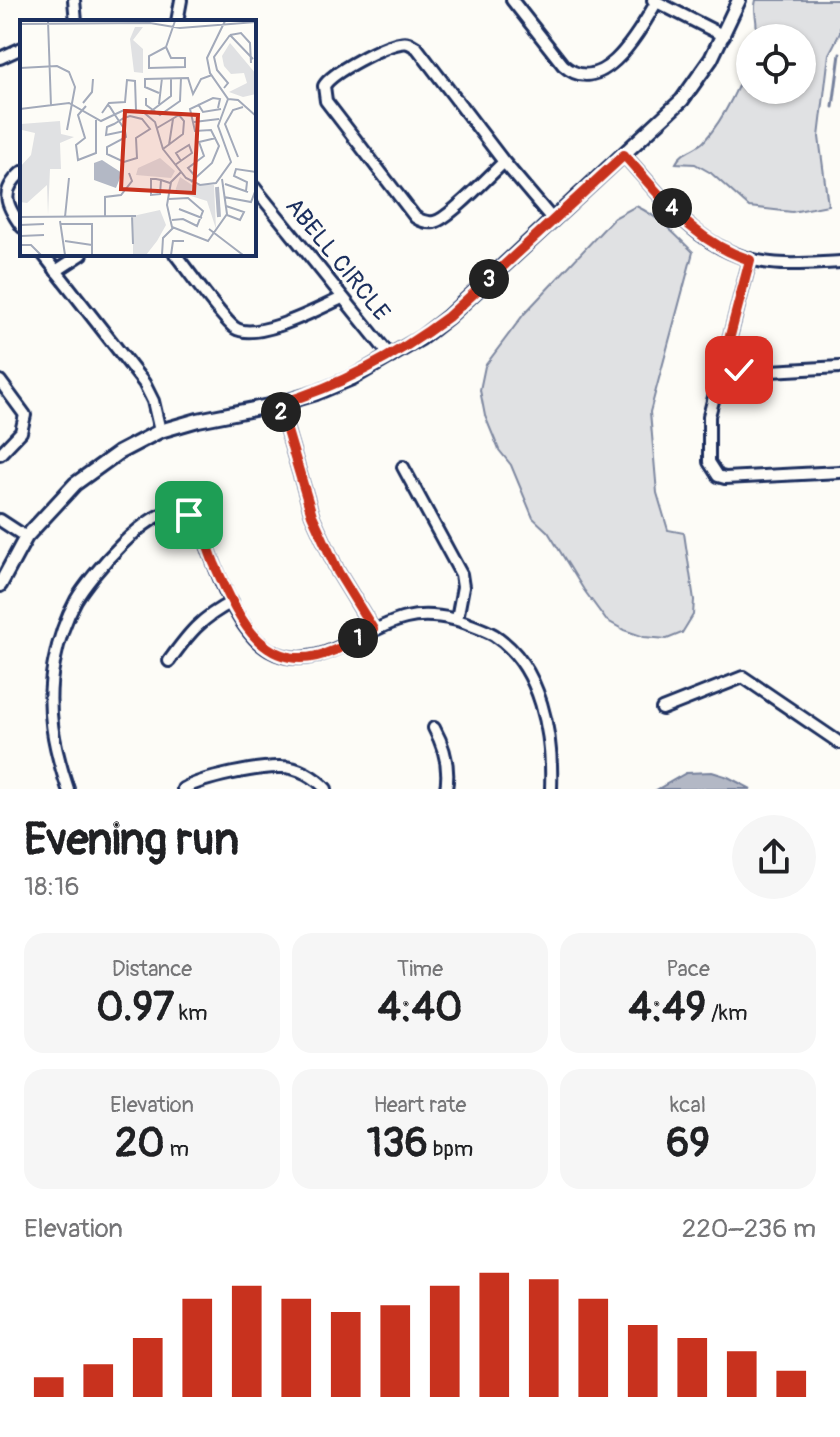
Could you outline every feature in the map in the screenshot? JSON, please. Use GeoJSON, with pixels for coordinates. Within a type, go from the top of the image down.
{"type":"FeatureCollection","features":[{"type":"Feature","properties":{"kind":"street"},"geometry":{"type":"LineString","coordinates":[[74,0],[76,20]]}},
{"type":"Feature","properties":{"kind":"street"},"geometry":{"type":"LineString","coordinates":[[177,20],[181,0]]}},
{"type":"Feature","properties":{"kind":"street"},"geometry":{"type":"LineString","coordinates":[[512,0],[563,65],[581,75],[600,73],[610,66],[639,32],[654,1],[724,36]]}},
{"type":"Feature","properties":{"kind":"street"},"geometry":{"type":"LineString","coordinates":[[0,585],[26,537],[84,477],[118,453],[160,431],[279,404],[352,378],[391,357],[448,317],[682,100],[724,36],[739,0]]}},
{"type":"Feature","properties":{"kind":"street"},"geometry":{"type":"LineString","coordinates":[[504,162],[445,218],[431,223],[423,221],[415,217],[326,101],[324,86],[333,75],[396,43],[409,43],[417,48],[504,162],[553,220]]}},
{"type":"Feature","properties":{"kind":"street"},"geometry":{"type":"LineString","coordinates":[[0,58],[20,49]]}},
{"type":"Feature","properties":{"kind":"street"},"geometry":{"type":"LineString","coordinates":[[624,155],[684,221],[717,248],[750,260],[774,264],[840,262]]}},
{"type":"Feature","properties":{"kind":"street"},"geometry":{"type":"LineString","coordinates":[[20,173],[11,179],[3,197],[5,205],[20,224]]}},
{"type":"Feature","properties":{"kind":"street","name":"ABELL CIRCLE"},"geometry":{"type":"LineString","coordinates":[[256,190],[391,357]]}},
{"type":"Feature","properties":{"kind":"street"},"geometry":{"type":"LineString","coordinates":[[45,256],[144,383],[153,401],[160,431]]}},
{"type":"Feature","properties":{"kind":"street"},"geometry":{"type":"LineString","coordinates":[[56,271],[79,256]]}},
{"type":"Feature","properties":{"kind":"street"},"geometry":{"type":"LineString","coordinates":[[177,256],[230,323],[245,332],[255,332],[295,319],[342,298]]}},
{"type":"Feature","properties":{"kind":"street"},"geometry":{"type":"LineString","coordinates":[[750,260],[707,430],[709,462],[718,476],[725,478],[840,472]]}},
{"type":"Feature","properties":{"kind":"street"},"geometry":{"type":"LineString","coordinates":[[722,366],[752,372],[840,367]]}},
{"type":"Feature","properties":{"kind":"street"},"geometry":{"type":"LineString","coordinates":[[0,381],[25,415],[21,432],[0,454]]}},
{"type":"Feature","properties":{"kind":"street"},"geometry":{"type":"LineString","coordinates":[[279,404],[312,515],[338,572],[373,629]]}},
{"type":"Feature","properties":{"kind":"street"},"geometry":{"type":"LineString","coordinates":[[403,467],[461,574],[463,587],[457,619]]}},
{"type":"Feature","properties":{"kind":"street"},"geometry":{"type":"LineString","coordinates":[[68,789],[52,736],[50,699],[53,665],[66,621],[98,567],[130,536],[165,513],[177,511],[199,523],[232,602],[253,638],[268,650],[283,656],[306,657],[334,651],[373,629],[407,617],[457,619],[494,635],[516,655],[532,682],[549,731],[551,789]]}},
{"type":"Feature","properties":{"kind":"street"},"geometry":{"type":"LineString","coordinates":[[0,520],[26,537]]}},
{"type":"Feature","properties":{"kind":"street"},"geometry":{"type":"LineString","coordinates":[[169,661],[191,630],[209,614],[232,602]]}},
{"type":"Feature","properties":{"kind":"street"},"geometry":{"type":"LineString","coordinates":[[662,709],[743,677],[840,743]]}},
{"type":"Feature","properties":{"kind":"street"},"geometry":{"type":"LineString","coordinates":[[434,728],[443,744],[447,762],[446,789]]}},
{"type":"Feature","properties":{"kind":"street"},"geometry":{"type":"LineString","coordinates":[[183,789],[282,766],[298,770],[326,789]]}},
{"type":"Feature","properties":{"kind":"shaded area"},"geometry":{"type":"Polygon","coordinates":[[[756,0],[840,0],[840,33],[829,54],[819,137],[828,205],[792,212],[749,207],[711,173],[695,164],[676,163],[712,131],[736,90],[736,104],[816,104],[816,24],[757,24],[756,0]]]}},
{"type":"Feature","properties":{"kind":"shaded area"},"geometry":{"type":"Polygon","coordinates":[[[636,206],[659,220],[693,252],[650,412],[657,493],[668,530],[684,533],[694,600],[693,615],[682,633],[667,639],[644,637],[606,620],[548,532],[533,518],[511,465],[499,450],[485,416],[480,390],[485,366],[524,314],[614,218],[636,206]]]}},
{"type":"Feature","properties":{"kind":"shaded area"},"geometry":{"type":"Polygon","coordinates":[[[712,772],[751,789],[658,789],[686,773],[712,772]]]}},
{"type":"Feature","properties":{"kind":"waterway"},"geometry":{"type":"LineString","coordinates":[[833,107],[840,54]]}},
{"type":"Feature","properties":{"kind":"route"},"geometry":{"type":"LineString","coordinates":[[189,515],[199,523],[244,625],[253,638],[268,650],[283,656],[306,657],[334,651],[373,629],[338,572],[312,515],[279,404],[352,378],[421,338],[448,317],[624,155],[684,221],[717,248],[750,260],[722,366],[739,370]]}}]}
